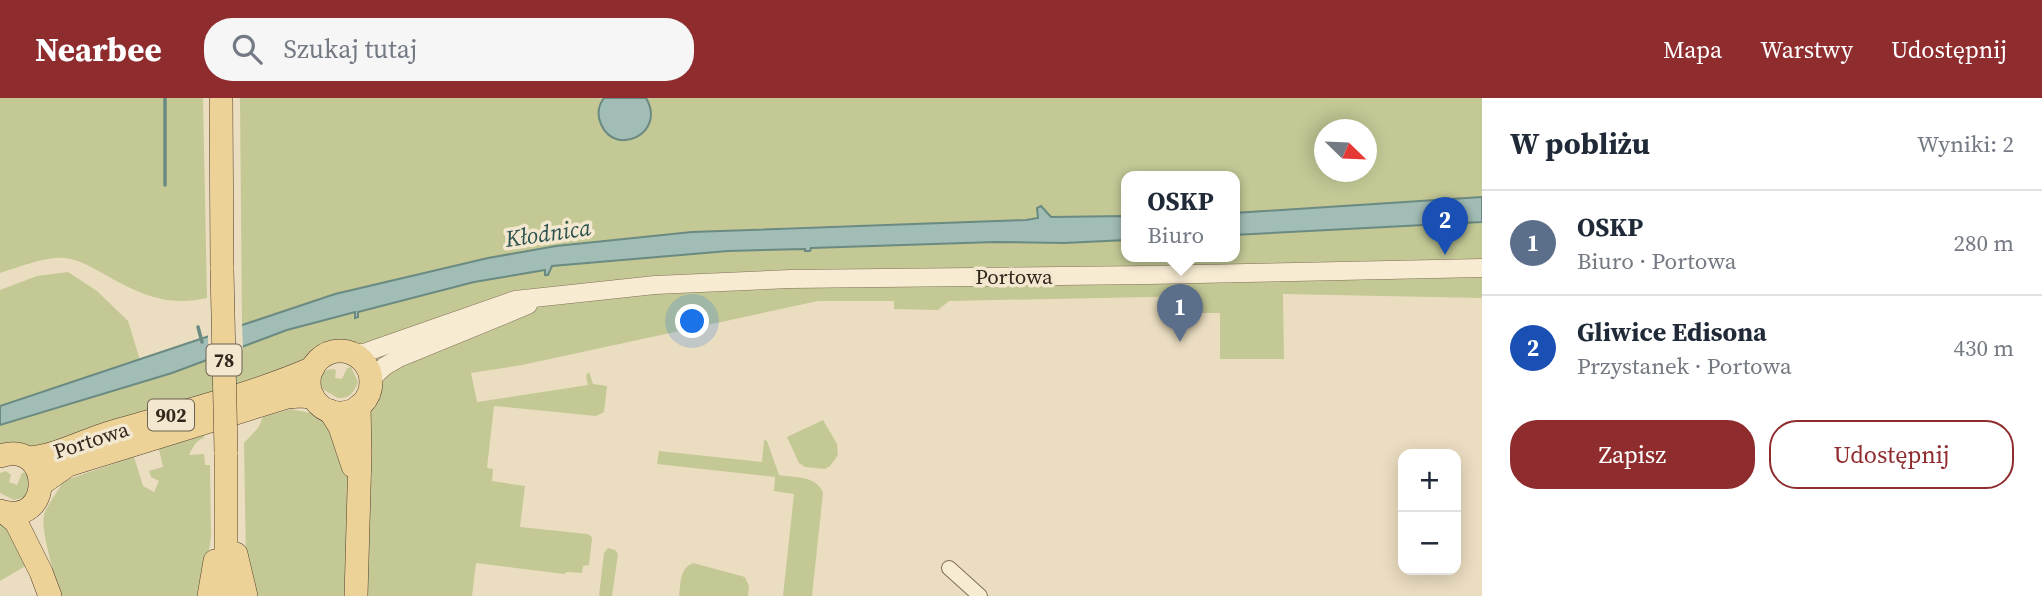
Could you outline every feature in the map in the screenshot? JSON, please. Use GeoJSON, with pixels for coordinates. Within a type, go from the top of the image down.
{"type":"FeatureCollection","features":[{"type":"Feature","properties":{"kind":"main road","name":"78"},"geometry":{"type":"LineString","coordinates":[[221,98],[226,596]]}},
{"type":"Feature","properties":{"kind":"main road","name":"902"},"geometry":{"type":"LineString","coordinates":[[313,368],[318,360],[327,354],[336,351],[351,353]]}},
{"type":"Feature","properties":{"kind":"main road"},"geometry":{"type":"LineString","coordinates":[[351,353],[368,368],[371,379],[370,389],[359,406],[356,596]]}},
{"type":"Feature","properties":{"kind":"main road"},"geometry":{"type":"LineString","coordinates":[[313,368],[310,388],[340,427],[359,488]]}},
{"type":"Feature","properties":{"kind":"main road","name":"Portowa"},"geometry":{"type":"LineString","coordinates":[[28,458],[42,457],[103,435],[278,382],[313,368]]}},
{"type":"Feature","properties":{"kind":"main road","name":"Portowa"},"geometry":{"type":"LineString","coordinates":[[41,484],[68,465],[287,397],[300,396],[322,404]]}},
{"type":"Feature","properties":{"kind":"main road","name":"902"},"geometry":{"type":"LineString","coordinates":[[322,404],[340,413],[359,406]]}},
{"type":"Feature","properties":{"kind":"main road","name":"902"},"geometry":{"type":"LineString","coordinates":[[0,456],[14,453],[28,458]]}},
{"type":"Feature","properties":{"kind":"main road"},"geometry":{"type":"LineString","coordinates":[[2,512],[14,514],[23,511],[32,506],[40,492],[38,469],[28,458]]}},
{"type":"Feature","properties":{"kind":"main road"},"geometry":{"type":"LineString","coordinates":[[209,596],[215,572],[226,459]]}},
{"type":"Feature","properties":{"kind":"main road"},"geometry":{"type":"LineString","coordinates":[[226,459],[235,547],[246,596]]}},
{"type":"Feature","properties":{"kind":"main road"},"geometry":{"type":"LineString","coordinates":[[32,506],[40,547],[41,572]]}},
{"type":"Feature","properties":{"kind":"main road"},"geometry":{"type":"LineString","coordinates":[[2,512],[16,522],[50,596]]}},
{"type":"Feature","properties":{"kind":"street","name":"Portowa"},"geometry":{"type":"LineString","coordinates":[[351,353],[364,353],[502,303],[655,285],[754,280],[1482,268]]}},
{"type":"Feature","properties":{"kind":"street","name":"Portowa"},"geometry":{"type":"LineString","coordinates":[[371,379],[399,358],[547,296]]}},
{"type":"Feature","properties":{"kind":"street"},"geometry":{"type":"LineString","coordinates":[[949,568],[980,596]]}},
{"type":"Feature","properties":{"kind":"green space"},"geometry":{"type":"Polygon","coordinates":[[[0,98],[203,98],[207,298],[179,301],[153,297],[85,264],[64,258],[40,261],[0,273],[0,98]]]}},
{"type":"Feature","properties":{"kind":"green space"},"geometry":{"type":"Polygon","coordinates":[[[240,98],[1482,98],[1482,197],[1240,213],[1240,171],[1121,171],[1121,216],[1051,217],[1037,208],[1039,218],[1005,221],[692,232],[242,325],[240,98]]]}},
{"type":"Feature","properties":{"kind":"green space"},"geometry":{"type":"Polygon","coordinates":[[[1482,222],[1482,298],[1283,294],[1284,359],[1220,359],[1220,313],[1197,313],[1197,296],[949,301],[938,310],[894,309],[894,301],[818,301],[522,365],[471,373],[477,402],[588,385],[586,375],[589,372],[593,384],[607,386],[604,412],[596,416],[494,406],[487,468],[493,469],[492,481],[525,486],[520,527],[591,536],[589,565],[583,566],[582,573],[564,574],[476,563],[472,596],[366,596],[367,524],[372,473],[368,413],[384,379],[369,343],[320,347],[294,367],[37,450],[0,447],[0,425],[172,373],[287,330],[355,312],[356,318],[358,312],[474,282],[546,270],[551,266],[728,251],[805,251],[810,248],[1121,240],[1121,262],[1240,262],[1240,235],[1482,222]]]}},
{"type":"Feature","properties":{"kind":"green space"},"geometry":{"type":"Polygon","coordinates":[[[68,272],[97,291],[128,321],[140,360],[0,406],[0,290],[37,276],[68,272]]]}},
{"type":"Feature","properties":{"kind":"green space"},"geometry":{"type":"Polygon","coordinates":[[[351,367],[358,382],[349,396],[338,398],[317,386],[324,371],[334,369],[335,378],[342,379],[347,368],[351,367]]]}},
{"type":"Feature","properties":{"kind":"green space"},"geometry":{"type":"Polygon","coordinates":[[[291,409],[310,413],[312,410],[334,423],[352,485],[347,596],[255,596],[246,562],[244,443],[258,428],[263,417],[291,409]]]}},
{"type":"Feature","properties":{"kind":"green space"},"geometry":{"type":"Polygon","coordinates":[[[823,420],[837,444],[838,455],[825,469],[805,467],[799,463],[787,437],[823,420]]]}},
{"type":"Feature","properties":{"kind":"green space"},"geometry":{"type":"Polygon","coordinates":[[[204,433],[204,438],[197,442],[189,455],[204,454],[205,465],[210,465],[211,536],[203,596],[60,596],[43,522],[45,512],[63,481],[134,457],[143,486],[154,492],[159,481],[151,477],[149,471],[163,467],[159,449],[204,433]]]}},
{"type":"Feature","properties":{"kind":"green space"},"geometry":{"type":"Polygon","coordinates":[[[764,440],[767,441],[779,475],[810,480],[820,487],[823,493],[812,596],[783,596],[794,494],[774,491],[775,477],[657,464],[659,451],[762,462],[764,440]]]}},
{"type":"Feature","properties":{"kind":"green space"},"geometry":{"type":"Polygon","coordinates":[[[6,471],[11,475],[9,482],[17,485],[22,473],[26,472],[31,478],[26,497],[14,500],[0,493],[0,473],[6,471]]]}},
{"type":"Feature","properties":{"kind":"green space"},"geometry":{"type":"Polygon","coordinates":[[[0,521],[7,524],[27,565],[0,581],[0,521]]]}},
{"type":"Feature","properties":{"kind":"green space"},"geometry":{"type":"Polygon","coordinates":[[[608,548],[618,554],[612,596],[599,596],[604,553],[608,548]]]}},
{"type":"Feature","properties":{"kind":"green space"},"geometry":{"type":"Polygon","coordinates":[[[693,563],[745,577],[749,586],[748,596],[679,596],[683,573],[693,563]]]}},
{"type":"Feature","properties":{"kind":"water"},"geometry":{"type":"Polygon","coordinates":[[[604,98],[646,98],[651,111],[650,122],[645,131],[627,140],[608,134],[599,117],[599,107],[604,98]]]}},
{"type":"Feature","properties":{"kind":"water"},"geometry":{"type":"Polygon","coordinates":[[[1482,197],[1482,222],[1240,235],[1240,213],[1482,197]]]}},
{"type":"Feature","properties":{"kind":"water"},"geometry":{"type":"Polygon","coordinates":[[[1041,206],[1051,217],[1121,216],[1121,240],[811,248],[810,251],[728,251],[552,266],[548,275],[545,275],[545,270],[474,282],[358,312],[358,317],[355,318],[355,312],[287,330],[172,373],[0,425],[0,406],[335,294],[488,258],[556,246],[692,232],[1026,220],[1038,218],[1037,208],[1041,206]]]}},
{"type":"Feature","properties":{"kind":"pier"},"geometry":{"type":"Polygon","coordinates":[[[242,321],[243,350],[208,363],[208,333],[242,321]]]}},
{"type":"Feature","properties":{"kind":"waterway"},"geometry":{"type":"LineString","coordinates":[[165,98],[165,185]]}},
{"type":"Feature","properties":{"kind":"waterway"},"geometry":{"type":"LineString","coordinates":[[198,327],[202,342]]}},
{"type":"Feature","properties":{"kind":"place","name":"Gliwice Edisona"},"geometry":{"type":"Point","coordinates":[1445,255]}},
{"type":"Feature","properties":{"kind":"place","name":"OSKP"},"geometry":{"type":"Point","coordinates":[1180,342]}},
{"type":"Feature","properties":{"kind":"water label","name":"Kłodnica"},"geometry":{"type":"Point","coordinates":[548,233]}}]}
